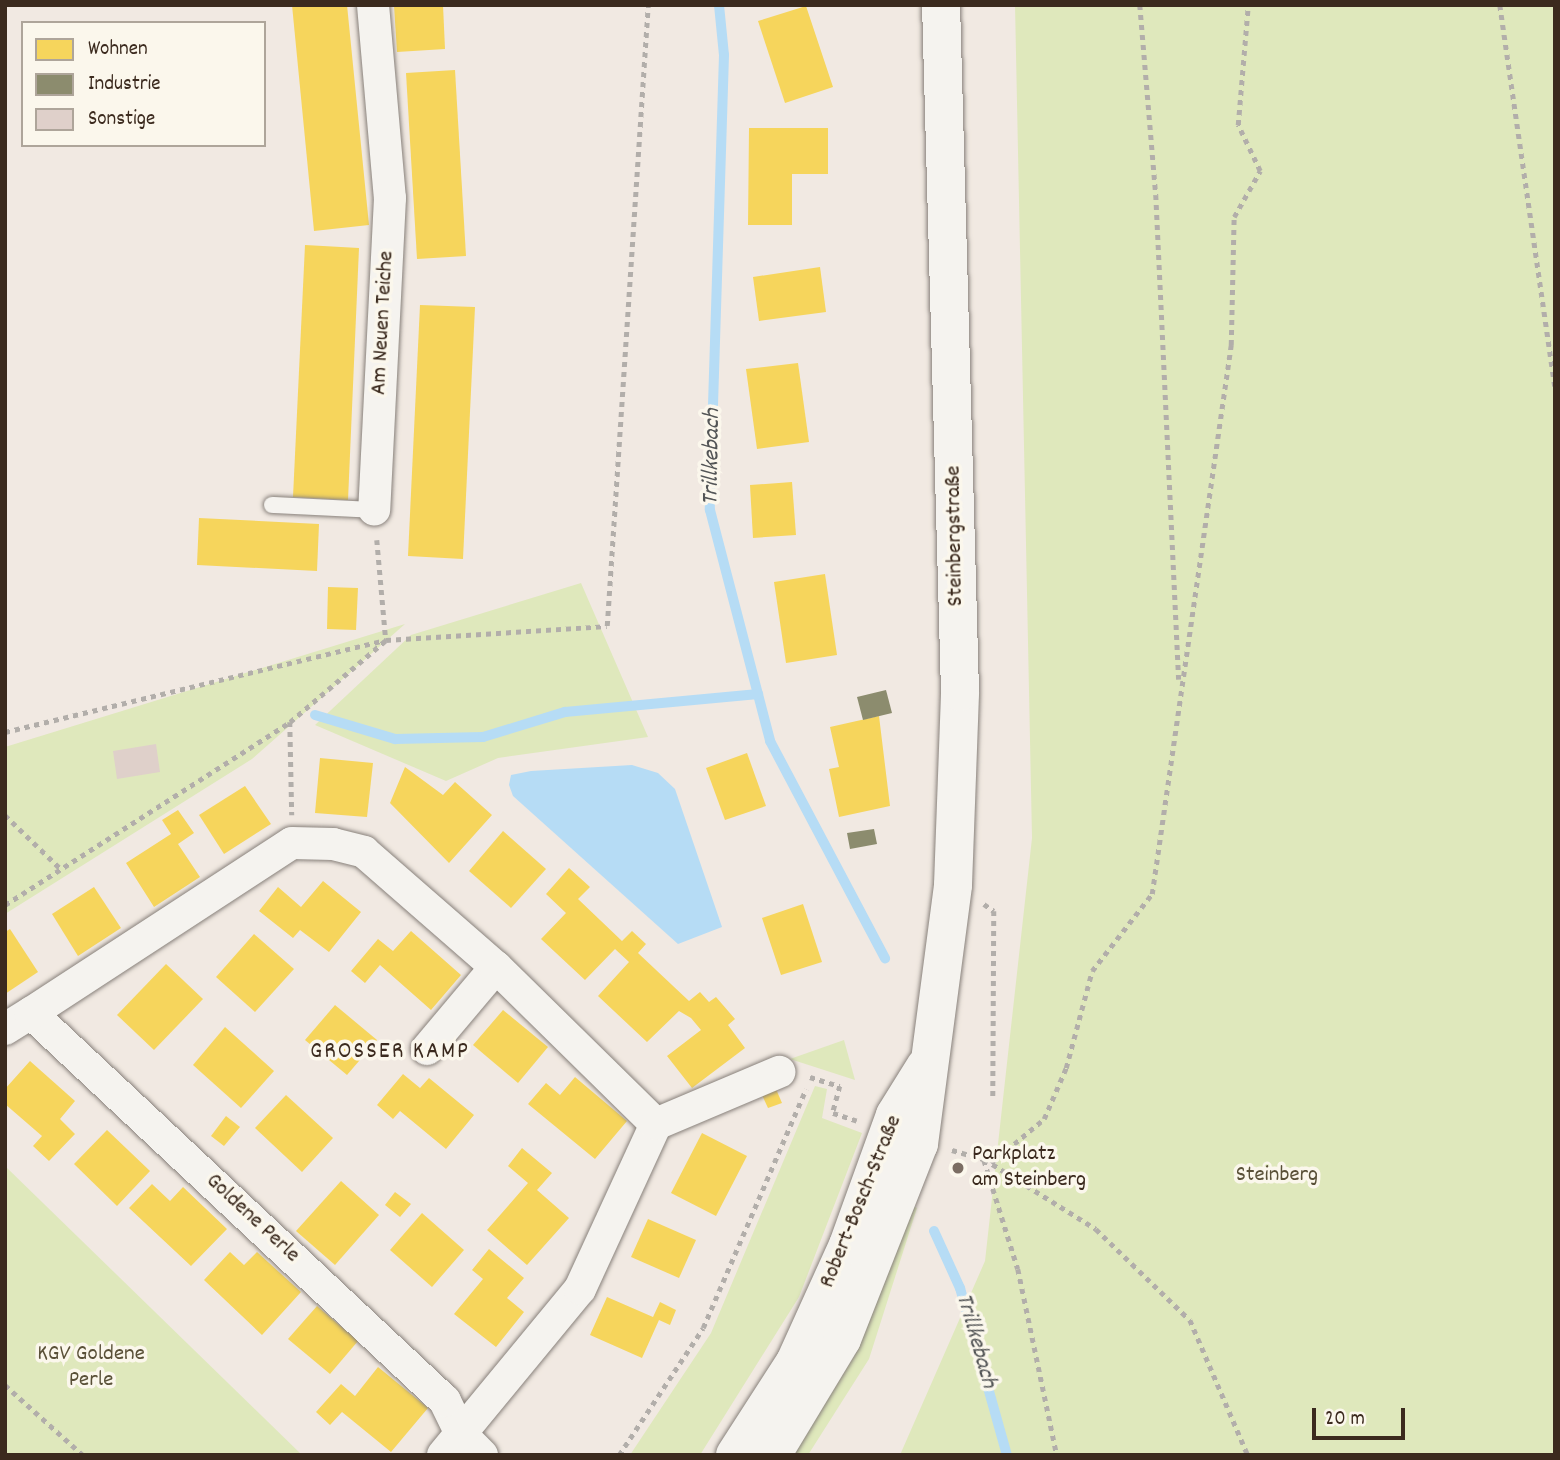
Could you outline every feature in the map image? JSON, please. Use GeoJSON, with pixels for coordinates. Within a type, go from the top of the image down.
{"type":"FeatureCollection","features":[{"type":"Feature","properties":{"kind":"main road","name":"Steinbergstraße"},"geometry":{"type":"LineString","coordinates":[[926,1065],[953,885],[960,692],[941,5]]}},
{"type":"Feature","properties":{"kind":"main road","name":"Robert-Bosch-Straße"},"geometry":{"type":"LineString","coordinates":[[735,1455],[795,1362],[848,1245],[895,1115],[926,1065]]}},
{"type":"Feature","properties":{"kind":"main road","name":"Robert-Bosch-Straße"},"geometry":{"type":"LineString","coordinates":[[772,1455],[842,1339],[886,1237],[924,1129],[926,1065]]}},
{"type":"Feature","properties":{"kind":"street","name":"Am Neuen Teiche"},"geometry":{"type":"LineString","coordinates":[[373,5],[390,198],[374,510]]}},
{"type":"Feature","properties":{"kind":"street"},"geometry":{"type":"LineString","coordinates":[[5,1030],[292,844],[364,852],[496,967],[656,1124],[779,1072]]}},
{"type":"Feature","properties":{"kind":"street"},"geometry":{"type":"LineString","coordinates":[[427,1049],[496,967]]}},
{"type":"Feature","properties":{"kind":"street","name":"Goldene Perle"},"geometry":{"type":"LineString","coordinates":[[32,1013],[445,1401],[462,1448]]}},
{"type":"Feature","properties":{"kind":"street","name":"Goldene Perle"},"geometry":{"type":"LineString","coordinates":[[462,1448],[580,1289],[656,1124]]}},
{"type":"Feature","properties":{"kind":"lane"},"geometry":{"type":"LineString","coordinates":[[272,505],[374,510]]}},
{"type":"Feature","properties":{"kind":"path"},"geometry":{"type":"LineString","coordinates":[[5,732],[386,640],[607,626],[648,5]]}},
{"type":"Feature","properties":{"kind":"path"},"geometry":{"type":"LineString","coordinates":[[1140,5],[1156,195],[1160,372],[1180,690]]}},
{"type":"Feature","properties":{"kind":"path"},"geometry":{"type":"LineString","coordinates":[[991,1163],[1044,1119],[1066,1068],[1092,971],[1152,894],[1230,345],[1234,217],[1260,171],[1238,125],[1248,5]]}},
{"type":"Feature","properties":{"kind":"path"},"geometry":{"type":"LineString","coordinates":[[1500,5],[1555,386]]}},
{"type":"Feature","properties":{"kind":"path"},"geometry":{"type":"LineString","coordinates":[[374,510],[386,640]]}},
{"type":"Feature","properties":{"kind":"path"},"geometry":{"type":"LineString","coordinates":[[5,905],[290,722],[386,640]]}},
{"type":"Feature","properties":{"kind":"path"},"geometry":{"type":"LineString","coordinates":[[290,722],[292,844]]}},
{"type":"Feature","properties":{"kind":"path"},"geometry":{"type":"LineString","coordinates":[[5,815],[61,869]]}},
{"type":"Feature","properties":{"kind":"path"},"geometry":{"type":"LineString","coordinates":[[953,885],[994,911],[993,1098]]}},
{"type":"Feature","properties":{"kind":"path"},"geometry":{"type":"LineString","coordinates":[[619,1455],[703,1328],[810,1076],[840,1086],[832,1112],[862,1122]]}},
{"type":"Feature","properties":{"kind":"path"},"geometry":{"type":"LineString","coordinates":[[947,1148],[984,1159],[1096,1229],[1191,1320],[1248,1455]]}},
{"type":"Feature","properties":{"kind":"path"},"geometry":{"type":"LineString","coordinates":[[984,1159],[1018,1269],[1057,1455]]}},
{"type":"Feature","properties":{"kind":"path"},"geometry":{"type":"LineString","coordinates":[[5,1385],[83,1455]]}},
{"type":"Feature","properties":{"kind":"green space","name":"Steinberg"},"geometry":{"type":"Polygon","coordinates":[[[1015,5],[1555,5],[1555,1455],[900,1455],[985,1261],[1032,838],[1015,5]]]}},
{"type":"Feature","properties":{"kind":"green space"},"geometry":{"type":"Polygon","coordinates":[[[581,583],[648,737],[498,758],[446,781],[315,725],[411,635],[581,583]]]}},
{"type":"Feature","properties":{"kind":"green space"},"geometry":{"type":"Polygon","coordinates":[[[405,624],[252,759],[5,914],[5,747],[405,624]]]}},
{"type":"Feature","properties":{"kind":"green space"},"geometry":{"type":"Polygon","coordinates":[[[844,1040],[855,1080],[790,1059],[844,1040]]]}},
{"type":"Feature","properties":{"kind":"green space"},"geometry":{"type":"Polygon","coordinates":[[[815,1086],[827,1089],[822,1118],[862,1133],[799,1297],[700,1455],[630,1455],[711,1333],[815,1086]]]}},
{"type":"Feature","properties":{"kind":"green space","name":"KGV Goldene Perle"},"geometry":{"type":"Polygon","coordinates":[[[5,1166],[302,1455],[5,1455],[5,1166]]]}},
{"type":"Feature","properties":{"kind":"green space"},"geometry":{"type":"Polygon","coordinates":[[[910,1205],[917,1208],[869,1359],[808,1455],[793,1455],[856,1353],[910,1205]]]}},
{"type":"Feature","properties":{"kind":"water"},"geometry":{"type":"Polygon","coordinates":[[[632,765],[658,773],[675,789],[722,927],[678,944],[513,796],[509,785],[511,775],[531,771],[632,765]]]}},
{"type":"Feature","properties":{"kind":"building: Wohnen"},"geometry":{"type":"Polygon","coordinates":[[[292,5],[347,5],[369,225],[314,231],[292,5]]]}},
{"type":"Feature","properties":{"kind":"building: Wohnen"},"geometry":{"type":"Polygon","coordinates":[[[394,5],[443,5],[445,49],[397,52],[394,5]]]}},
{"type":"Feature","properties":{"kind":"building: Wohnen"},"geometry":{"type":"Polygon","coordinates":[[[806,6],[833,87],[785,103],[758,21],[806,6]]]}},
{"type":"Feature","properties":{"kind":"building: Wohnen"},"geometry":{"type":"Polygon","coordinates":[[[455,70],[466,256],[417,259],[406,73],[455,70]]]}},
{"type":"Feature","properties":{"kind":"building: Wohnen"},"geometry":{"type":"Polygon","coordinates":[[[749,128],[828,128],[828,174],[792,174],[792,225],[748,225],[749,128]]]}},
{"type":"Feature","properties":{"kind":"building: Wohnen"},"geometry":{"type":"Polygon","coordinates":[[[305,245],[359,248],[348,500],[293,497],[305,245]]]}},
{"type":"Feature","properties":{"kind":"building: Wohnen"},"geometry":{"type":"Polygon","coordinates":[[[820,267],[826,312],[759,321],[753,277],[820,267]]]}},
{"type":"Feature","properties":{"kind":"building: Wohnen"},"geometry":{"type":"Polygon","coordinates":[[[420,305],[475,307],[463,559],[408,556],[420,305]]]}},
{"type":"Feature","properties":{"kind":"building: Wohnen"},"geometry":{"type":"Polygon","coordinates":[[[798,363],[809,442],[757,449],[746,369],[798,363]]]}},
{"type":"Feature","properties":{"kind":"building: Wohnen"},"geometry":{"type":"Polygon","coordinates":[[[792,482],[796,535],[753,538],[750,485],[792,482]]]}},
{"type":"Feature","properties":{"kind":"building: Wohnen"},"geometry":{"type":"Polygon","coordinates":[[[199,518],[319,524],[317,571],[197,565],[199,518]]]}},
{"type":"Feature","properties":{"kind":"building: Wohnen"},"geometry":{"type":"Polygon","coordinates":[[[825,574],[837,655],[786,663],[774,582],[825,574]]]}},
{"type":"Feature","properties":{"kind":"building: Wohnen"},"geometry":{"type":"Polygon","coordinates":[[[328,587],[358,588],[356,630],[327,629],[328,587]]]}},
{"type":"Feature","properties":{"kind":"building: Wohnen"},"geometry":{"type":"Polygon","coordinates":[[[879,716],[890,806],[839,817],[829,769],[839,767],[830,727],[879,716]]]}},
{"type":"Feature","properties":{"kind":"building: Wohnen"},"geometry":{"type":"Polygon","coordinates":[[[747,753],[766,806],[725,820],[706,768],[747,753]]]}},
{"type":"Feature","properties":{"kind":"building: Wohnen"},"geometry":{"type":"Polygon","coordinates":[[[320,758],[373,763],[367,817],[315,813],[320,758]]]}},
{"type":"Feature","properties":{"kind":"building: Wohnen"},"geometry":{"type":"Polygon","coordinates":[[[405,767],[443,795],[455,782],[492,815],[449,863],[390,803],[405,767]]]}},
{"type":"Feature","properties":{"kind":"building: Wohnen"},"geometry":{"type":"Polygon","coordinates":[[[245,786],[271,824],[224,854],[199,815],[245,786]]]}},
{"type":"Feature","properties":{"kind":"building: Wohnen"},"geometry":{"type":"Polygon","coordinates":[[[178,810],[194,833],[178,844],[200,877],[154,907],[126,863],[171,834],[162,820],[178,810]]]}},
{"type":"Feature","properties":{"kind":"building: Wohnen"},"geometry":{"type":"Polygon","coordinates":[[[503,831],[546,869],[511,908],[469,871],[503,831]]]}},
{"type":"Feature","properties":{"kind":"building: Wohnen"},"geometry":{"type":"Polygon","coordinates":[[[569,868],[590,887],[578,899],[622,941],[632,931],[646,944],[638,953],[689,1001],[700,992],[709,1002],[716,997],[735,1019],[728,1025],[745,1048],[692,1088],[667,1056],[701,1030],[691,1018],[679,1011],[647,1042],[598,996],[629,962],[615,949],[585,980],[541,939],[566,913],[546,894],[569,868]]]}},
{"type":"Feature","properties":{"kind":"building: Wohnen"},"geometry":{"type":"Polygon","coordinates":[[[323,881],[361,912],[329,952],[300,930],[293,938],[259,911],[278,887],[301,907],[323,881]]]}},
{"type":"Feature","properties":{"kind":"building: Wohnen"},"geometry":{"type":"Polygon","coordinates":[[[94,887],[121,928],[78,956],[52,914],[94,887]]]}},
{"type":"Feature","properties":{"kind":"building: Wohnen"},"geometry":{"type":"Polygon","coordinates":[[[803,904],[822,962],[781,975],[762,918],[803,904]]]}},
{"type":"Feature","properties":{"kind":"building: Wohnen"},"geometry":{"type":"Polygon","coordinates":[[[10,929],[38,972],[5,994],[5,932],[10,929]]]}},
{"type":"Feature","properties":{"kind":"building: Wohnen"},"geometry":{"type":"Polygon","coordinates":[[[411,931],[461,975],[431,1010],[380,965],[365,983],[351,971],[378,939],[393,951],[411,931]]]}},
{"type":"Feature","properties":{"kind":"building: Wohnen"},"geometry":{"type":"Polygon","coordinates":[[[254,934],[294,969],[255,1012],[216,977],[254,934]]]}},
{"type":"Feature","properties":{"kind":"building: Wohnen"},"geometry":{"type":"Polygon","coordinates":[[[166,964],[203,999],[154,1050],[117,1015],[166,964]]]}},
{"type":"Feature","properties":{"kind":"building: Wohnen"},"geometry":{"type":"Polygon","coordinates":[[[335,1005],[377,1040],[347,1075],[305,1040],[335,1005]]]}},
{"type":"Feature","properties":{"kind":"building: Wohnen"},"geometry":{"type":"Polygon","coordinates":[[[503,1010],[548,1047],[518,1083],[473,1045],[503,1010]]]}},
{"type":"Feature","properties":{"kind":"building: Wohnen"},"geometry":{"type":"Polygon","coordinates":[[[225,1027],[274,1071],[241,1108],[193,1065],[225,1027]]]}},
{"type":"Feature","properties":{"kind":"building: Wohnen"},"geometry":{"type":"Polygon","coordinates":[[[30,1061],[75,1101],[60,1119],[75,1134],[49,1161],[33,1146],[42,1136],[5,1104],[5,1089],[30,1061]]]}},
{"type":"Feature","properties":{"kind":"building: Wohnen"},"geometry":{"type":"Polygon","coordinates":[[[403,1074],[420,1088],[429,1078],[474,1115],[446,1149],[400,1111],[393,1119],[377,1105],[403,1074]]]}},
{"type":"Feature","properties":{"kind":"building: Wohnen"},"geometry":{"type":"Polygon","coordinates":[[[575,1077],[627,1121],[595,1159],[528,1104],[546,1083],[560,1095],[575,1077]]]}},
{"type":"Feature","properties":{"kind":"building: Wohnen"},"geometry":{"type":"Polygon","coordinates":[[[776,1089],[782,1103],[768,1108],[762,1095],[776,1089]]]}},
{"type":"Feature","properties":{"kind":"building: Wohnen"},"geometry":{"type":"Polygon","coordinates":[[[286,1095],[333,1138],[302,1172],[255,1128],[286,1095]]]}},
{"type":"Feature","properties":{"kind":"building: Wohnen"},"geometry":{"type":"Polygon","coordinates":[[[226,1116],[240,1127],[224,1146],[211,1136],[226,1116]]]}},
{"type":"Feature","properties":{"kind":"building: Wohnen"},"geometry":{"type":"Polygon","coordinates":[[[107,1130],[150,1171],[117,1206],[74,1164],[107,1130]]]}},
{"type":"Feature","properties":{"kind":"building: Wohnen"},"geometry":{"type":"Polygon","coordinates":[[[702,1133],[747,1156],[716,1216],[671,1193],[702,1133]]]}},
{"type":"Feature","properties":{"kind":"building: Wohnen"},"geometry":{"type":"Polygon","coordinates":[[[522,1148],[552,1173],[537,1190],[569,1218],[527,1265],[487,1230],[528,1183],[508,1166],[522,1148]]]}},
{"type":"Feature","properties":{"kind":"building: Wohnen"},"geometry":{"type":"Polygon","coordinates":[[[341,1181],[379,1215],[335,1265],[296,1231],[341,1181]]]}},
{"type":"Feature","properties":{"kind":"building: Wohnen"},"geometry":{"type":"Polygon","coordinates":[[[152,1184],[170,1201],[183,1187],[227,1229],[191,1266],[129,1208],[152,1184]]]}},
{"type":"Feature","properties":{"kind":"building: Wohnen"},"geometry":{"type":"Polygon","coordinates":[[[395,1192],[411,1204],[400,1217],[385,1205],[395,1192]]]}},
{"type":"Feature","properties":{"kind":"building: Wohnen"},"geometry":{"type":"Polygon","coordinates":[[[422,1213],[464,1250],[432,1287],[390,1250],[422,1213]]]}},
{"type":"Feature","properties":{"kind":"building: Wohnen"},"geometry":{"type":"Polygon","coordinates":[[[648,1219],[696,1240],[679,1278],[631,1257],[648,1219]]]}},
{"type":"Feature","properties":{"kind":"building: Wohnen"},"geometry":{"type":"Polygon","coordinates":[[[489,1249],[524,1278],[507,1298],[524,1312],[496,1347],[454,1314],[483,1279],[472,1270],[489,1249]]]}},
{"type":"Feature","properties":{"kind":"building: Wohnen"},"geometry":{"type":"Polygon","coordinates":[[[230,1252],[244,1265],[257,1252],[301,1292],[262,1335],[204,1280],[230,1252]]]}},
{"type":"Feature","properties":{"kind":"building: Wohnen"},"geometry":{"type":"Polygon","coordinates":[[[607,1297],[653,1317],[660,1302],[676,1310],[670,1325],[659,1320],[642,1358],[590,1335],[607,1297]]]}},
{"type":"Feature","properties":{"kind":"building: Wohnen"},"geometry":{"type":"Polygon","coordinates":[[[317,1306],[358,1341],[330,1374],[288,1339],[317,1306]]]}},
{"type":"Feature","properties":{"kind":"building: Wohnen"},"geometry":{"type":"Polygon","coordinates":[[[378,1367],[428,1408],[391,1452],[342,1412],[330,1425],[316,1412],[341,1384],[355,1396],[378,1367]]]}},
{"type":"Feature","properties":{"kind":"building: Industrie"},"geometry":{"type":"Polygon","coordinates":[[[886,690],[892,713],[863,720],[857,697],[886,690]]]}},
{"type":"Feature","properties":{"kind":"building: Industrie"},"geometry":{"type":"Polygon","coordinates":[[[874,829],[877,844],[850,849],[847,833],[874,829]]]}},
{"type":"Feature","properties":{"kind":"building: Sonstige"},"geometry":{"type":"Polygon","coordinates":[[[156,744],[160,772],[117,779],[113,751],[156,744]]]}},
{"type":"Feature","properties":{"kind":"waterway","name":"Trillkebach"},"geometry":{"type":"LineString","coordinates":[[719,5],[724,55],[710,510],[770,741],[885,958]]}},
{"type":"Feature","properties":{"kind":"waterway"},"geometry":{"type":"LineString","coordinates":[[315,715],[395,739],[483,737],[565,712],[758,694]]}},
{"type":"Feature","properties":{"kind":"waterway","name":"Trillkebach"},"geometry":{"type":"LineString","coordinates":[[934,1231],[960,1288],[1007,1455]]}},
{"type":"Feature","properties":{"kind":"place","name":"Parkplatz am Steinberg"},"geometry":{"type":"Point","coordinates":[958,1168]}},
{"type":"Feature","properties":{"kind":"district","name":"GROSSER KAMP"},"geometry":{"type":"Point","coordinates":[390,1053]}}]}
